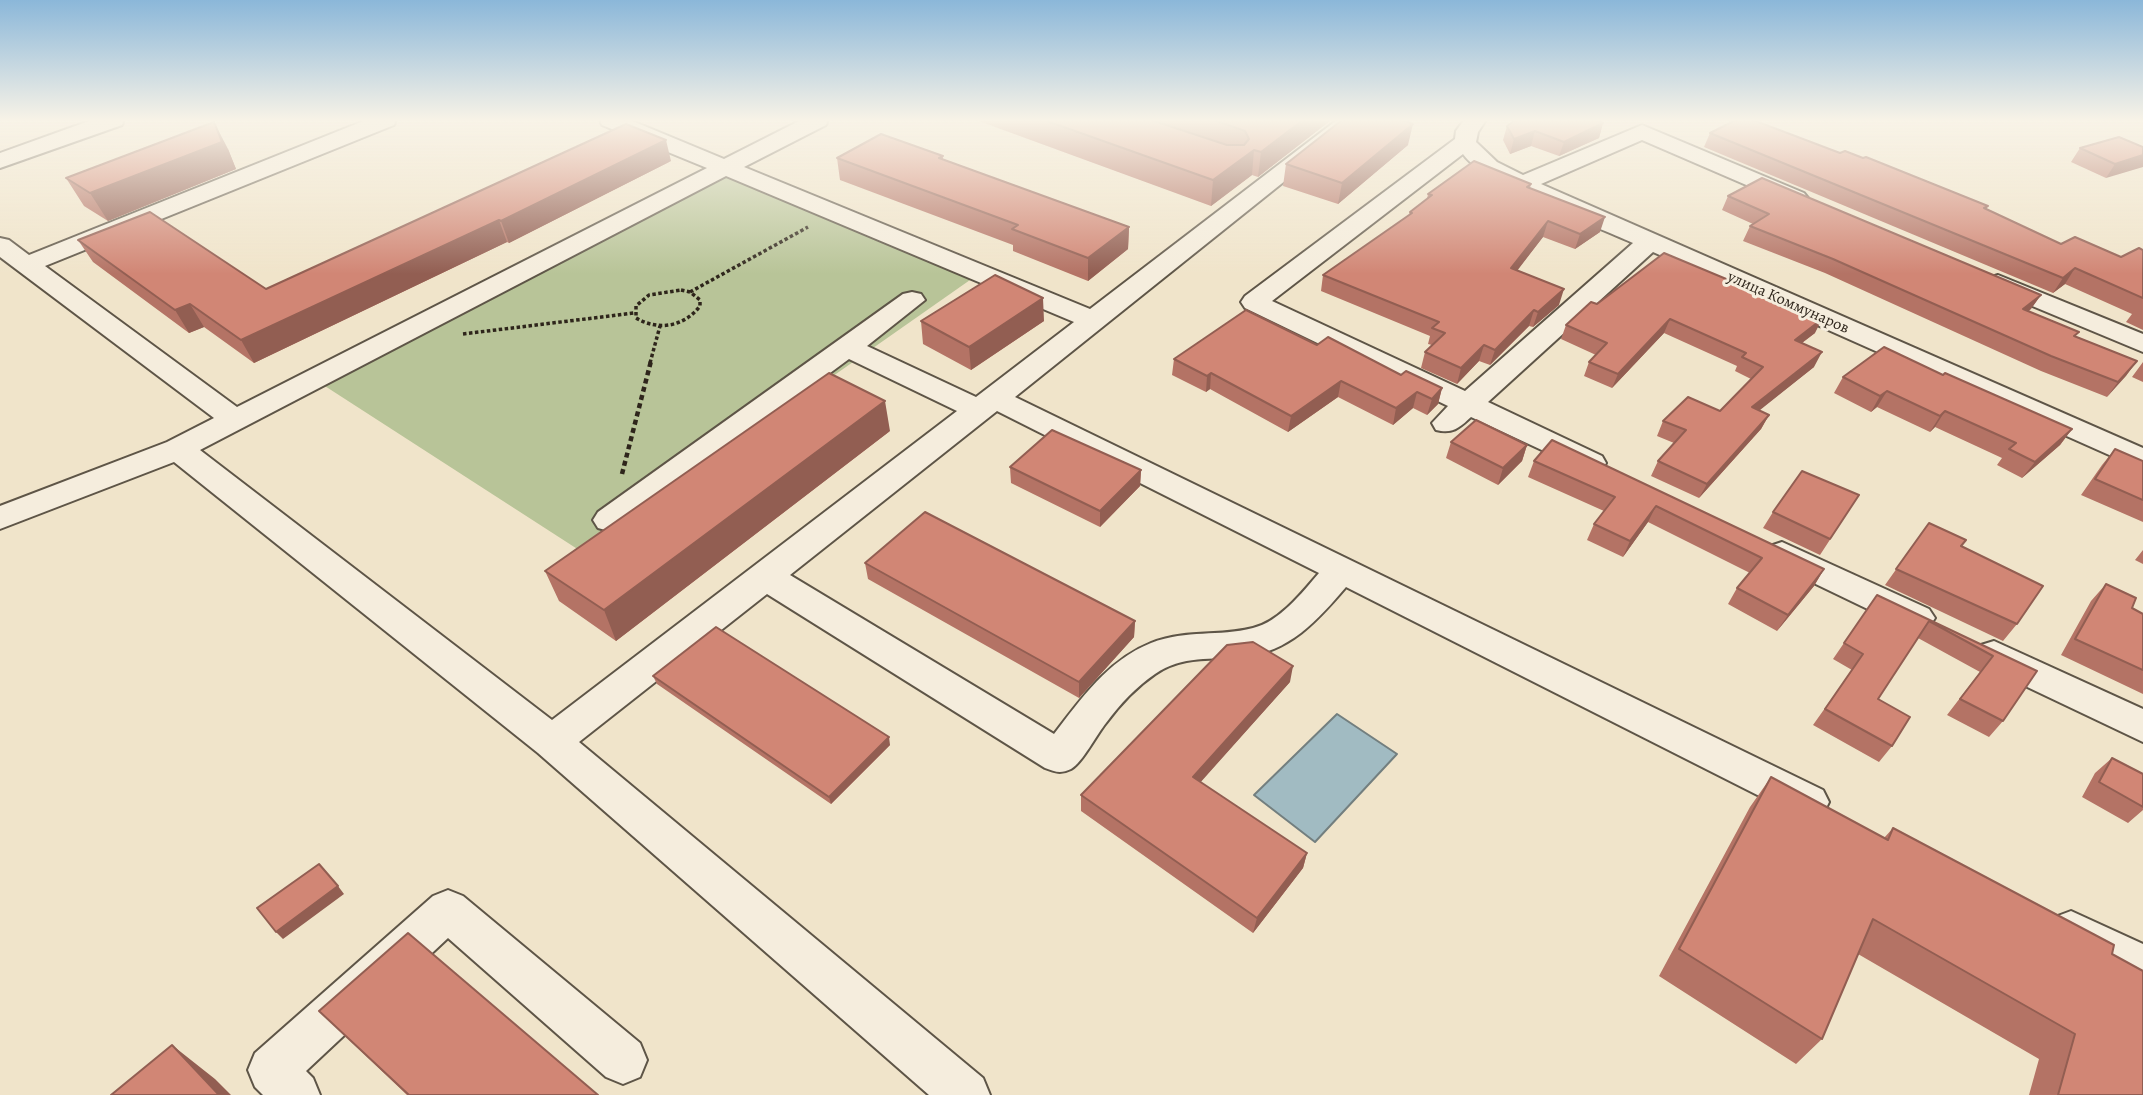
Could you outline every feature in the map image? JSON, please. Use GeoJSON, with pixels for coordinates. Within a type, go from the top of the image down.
{"type":"FeatureCollection","features":[{"type":"Feature","properties":{"kind":"street"},"geometry":{"type":"LineString","coordinates":[[26,265],[259,171]]}},
{"type":"Feature","properties":{"kind":"street"},"geometry":{"type":"LineString","coordinates":[[0,518],[178,449],[721,171]]}},
{"type":"Feature","properties":{"kind":"street"},"geometry":{"type":"LineString","coordinates":[[730,171],[1093,320]]}},
{"type":"Feature","properties":{"kind":"street"},"geometry":{"type":"LineString","coordinates":[[552,742],[1093,320],[1277,171]]}},
{"type":"Feature","properties":{"kind":"street"},"geometry":{"type":"LineString","coordinates":[[1420,171],[1254,302],[1457,413],[1618,475]]}},
{"type":"Feature","properties":{"kind":"street","name":"улица Коммунаров"},"geometry":{"type":"LineString","coordinates":[[1499,171],[1521,184],[1649,242],[2143,460]]}},
{"type":"Feature","properties":{"kind":"street"},"geometry":{"type":"LineString","coordinates":[[1521,184],[1551,171]]}},
{"type":"Feature","properties":{"kind":"street"},"geometry":{"type":"LineString","coordinates":[[1735,171],[1822,208]]}},
{"type":"Feature","properties":{"kind":"street"},"geometry":{"type":"LineString","coordinates":[[1457,413],[1649,242]]}},
{"type":"Feature","properties":{"kind":"street"},"geometry":{"type":"LineString","coordinates":[[0,245],[235,420]]}},
{"type":"Feature","properties":{"kind":"street"},"geometry":{"type":"LineString","coordinates":[[1976,274],[2143,344]]}},
{"type":"Feature","properties":{"kind":"street"},"geometry":{"type":"LineString","coordinates":[[617,514],[912,300]]}},
{"type":"Feature","properties":{"kind":"street"},"geometry":{"type":"LineString","coordinates":[[847,347],[986,403],[1342,570],[1834,814]]}},
{"type":"Feature","properties":{"kind":"street"},"geometry":{"type":"LineString","coordinates":[[178,449],[552,742],[966,1095]]}},
{"type":"Feature","properties":{"kind":"street"},"geometry":{"type":"LineString","coordinates":[[1756,541],[2143,726]]}},
{"type":"Feature","properties":{"kind":"street"},"geometry":{"type":"LineString","coordinates":[[765,576],[1059,757],[1118,680],[1161,653],[1193,644],[1255,642],[1295,621],[1342,570]]}},
{"type":"Feature","properties":{"kind":"street"},"geometry":{"type":"LineString","coordinates":[[296,1095],[272,1070],[448,910],[623,1060]]}},
{"type":"Feature","properties":{"kind":"street"},"geometry":{"type":"LineString","coordinates":[[2044,918],[2143,967]]}},
{"type":"Feature","properties":{"kind":"path"},"geometry":{"type":"LineString","coordinates":[[634,313],[641,300],[659,291],[690,292],[834,213]]}},
{"type":"Feature","properties":{"kind":"path"},"geometry":{"type":"LineString","coordinates":[[634,313],[642,322],[660,326],[682,322],[697,312],[700,300],[690,292]]}},
{"type":"Feature","properties":{"kind":"path"},"geometry":{"type":"LineString","coordinates":[[462,334],[634,313]]}},
{"type":"Feature","properties":{"kind":"path"},"geometry":{"type":"LineString","coordinates":[[617,514],[622,466],[660,326]]}},
{"type":"Feature","properties":{"kind":"green space"},"geometry":{"type":"Polygon","coordinates":[[[721,171],[730,171],[980,273],[582,552],[314,379],[721,171]]]}},
{"type":"Feature","properties":{"kind":"water"},"geometry":{"type":"Polygon","coordinates":[[[1337,714],[1397,754],[1315,842],[1254,795],[1337,714]]]}},
{"type":"Feature","properties":{"kind":"building"},"geometry":{"type":"Polygon","coordinates":[[[84,171],[147,171],[90,193],[66,178],[84,171]]]}},
{"type":"Feature","properties":{"kind":"building"},"geometry":{"type":"Polygon","coordinates":[[[523,171],[603,171],[501,221],[241,340],[190,304],[175,310],[78,240],[150,212],[266,289],[523,171]]]}},
{"type":"Feature","properties":{"kind":"building"},"geometry":{"type":"Polygon","coordinates":[[[872,171],[975,171],[1129,227],[1088,258],[1012,229],[1018,225],[872,171]]]}},
{"type":"Feature","properties":{"kind":"building"},"geometry":{"type":"Polygon","coordinates":[[[1188,171],[1225,171],[1213,180],[1188,171]]]}},
{"type":"Feature","properties":{"kind":"building"},"geometry":{"type":"Polygon","coordinates":[[[1307,171],[1356,171],[1342,183],[1307,171]]]}},
{"type":"Feature","properties":{"kind":"building"},"geometry":{"type":"Polygon","coordinates":[[[1460,171],[1499,171],[1531,184],[1527,187],[1605,217],[1580,234],[1548,221],[1511,268],[1564,289],[1538,312],[1534,310],[1495,350],[1484,345],[1461,368],[1425,352],[1445,333],[1432,328],[1439,322],[1323,275],[1412,213],[1410,212],[1432,195],[1428,194],[1460,171]]]}},
{"type":"Feature","properties":{"kind":"building"},"geometry":{"type":"Polygon","coordinates":[[[1803,171],[1901,171],[1988,206],[1984,208],[2061,244],[2075,237],[2121,257],[2139,248],[2143,250],[2143,298],[2075,268],[2063,278],[1803,171]]]}},
{"type":"Feature","properties":{"kind":"building"},"geometry":{"type":"Polygon","coordinates":[[[1762,178],[2041,295],[2023,309],[2079,332],[2074,336],[2137,361],[2118,382],[2051,356],[1833,259],[1750,226],[1769,214],[1728,196],[1762,178]]]}},
{"type":"Feature","properties":{"kind":"building"},"geometry":{"type":"Polygon","coordinates":[[[1664,253],[1822,319],[1795,340],[1822,352],[1752,407],[1769,415],[1707,484],[1658,461],[1686,430],[1663,421],[1688,397],[1720,411],[1763,367],[1742,357],[1746,353],[1670,319],[1618,374],[1589,362],[1607,343],[1566,325],[1591,302],[1597,304],[1664,253]]]}},
{"type":"Feature","properties":{"kind":"building"},"geometry":{"type":"Polygon","coordinates":[[[995,275],[1043,298],[969,347],[921,321],[995,275]]]}},
{"type":"Feature","properties":{"kind":"building"},"geometry":{"type":"Polygon","coordinates":[[[1246,310],[1317,345],[1328,337],[1401,375],[1406,371],[1442,388],[1432,399],[1417,392],[1396,408],[1341,381],[1291,416],[1211,373],[1207,376],[1174,359],[1246,310]]]}},
{"type":"Feature","properties":{"kind":"building"},"geometry":{"type":"Polygon","coordinates":[[[1884,347],[2072,429],[2035,462],[2009,449],[2016,443],[1945,411],[1940,416],[1887,391],[1880,396],[1843,377],[1884,347]]]}},
{"type":"Feature","properties":{"kind":"building"},"geometry":{"type":"Polygon","coordinates":[[[829,373],[885,401],[604,610],[545,571],[829,373]]]}},
{"type":"Feature","properties":{"kind":"building"},"geometry":{"type":"Polygon","coordinates":[[[1476,420],[1527,445],[1503,468],[1451,442],[1476,420]]]}},
{"type":"Feature","properties":{"kind":"building"},"geometry":{"type":"Polygon","coordinates":[[[1052,430],[1141,470],[1100,511],[1010,467],[1052,430]]]}},
{"type":"Feature","properties":{"kind":"building"},"geometry":{"type":"Polygon","coordinates":[[[1552,440],[1824,569],[1788,615],[1737,588],[1762,558],[1656,506],[1630,541],[1594,524],[1615,497],[1534,461],[1552,440]]]}},
{"type":"Feature","properties":{"kind":"building"},"geometry":{"type":"Polygon","coordinates":[[[2115,449],[2143,461],[2143,500],[2095,479],[2115,449]]]}},
{"type":"Feature","properties":{"kind":"building"},"geometry":{"type":"Polygon","coordinates":[[[1802,471],[1859,495],[1830,539],[1773,512],[1802,471]]]}},
{"type":"Feature","properties":{"kind":"building"},"geometry":{"type":"Polygon","coordinates":[[[925,512],[1135,621],[1079,682],[865,563],[925,512]]]}},
{"type":"Feature","properties":{"kind":"building"},"geometry":{"type":"Polygon","coordinates":[[[1929,523],[1966,540],[1961,546],[2043,586],[2017,624],[1896,569],[1929,523]]]}},
{"type":"Feature","properties":{"kind":"building"},"geometry":{"type":"Polygon","coordinates":[[[2106,584],[2136,598],[2132,608],[2143,614],[2143,670],[2075,639],[2106,584]]]}},
{"type":"Feature","properties":{"kind":"building"},"geometry":{"type":"Polygon","coordinates":[[[1877,595],[2037,671],[2003,721],[1960,699],[1993,656],[1929,621],[1878,699],[1910,717],[1892,746],[1825,709],[1863,654],[1844,643],[1877,595]]]}},
{"type":"Feature","properties":{"kind":"building"},"geometry":{"type":"Polygon","coordinates":[[[716,627],[889,737],[829,797],[653,676],[716,627]]]}},
{"type":"Feature","properties":{"kind":"building"},"geometry":{"type":"Polygon","coordinates":[[[1253,642],[1293,666],[1193,777],[1307,853],[1257,918],[1081,795],[1227,645],[1253,642]]]}},
{"type":"Feature","properties":{"kind":"building"},"geometry":{"type":"Polygon","coordinates":[[[2112,758],[2143,774],[2143,807],[2099,782],[2112,758]]]}},
{"type":"Feature","properties":{"kind":"building"},"geometry":{"type":"Polygon","coordinates":[[[1771,777],[1888,840],[1893,828],[2114,945],[2112,954],[2143,971],[2143,1095],[2058,1095],[2075,1034],[1873,919],[1822,1039],[1679,949],[1771,777]]]}},
{"type":"Feature","properties":{"kind":"building"},"geometry":{"type":"Polygon","coordinates":[[[319,864],[338,886],[276,932],[257,908],[319,864]]]}},
{"type":"Feature","properties":{"kind":"building"},"geometry":{"type":"Polygon","coordinates":[[[408,933],[598,1095],[409,1095],[319,1011],[408,933]]]}},
{"type":"Feature","properties":{"kind":"building"},"geometry":{"type":"Polygon","coordinates":[[[172,1045],[219,1095],[111,1095],[172,1045]]]}}]}
